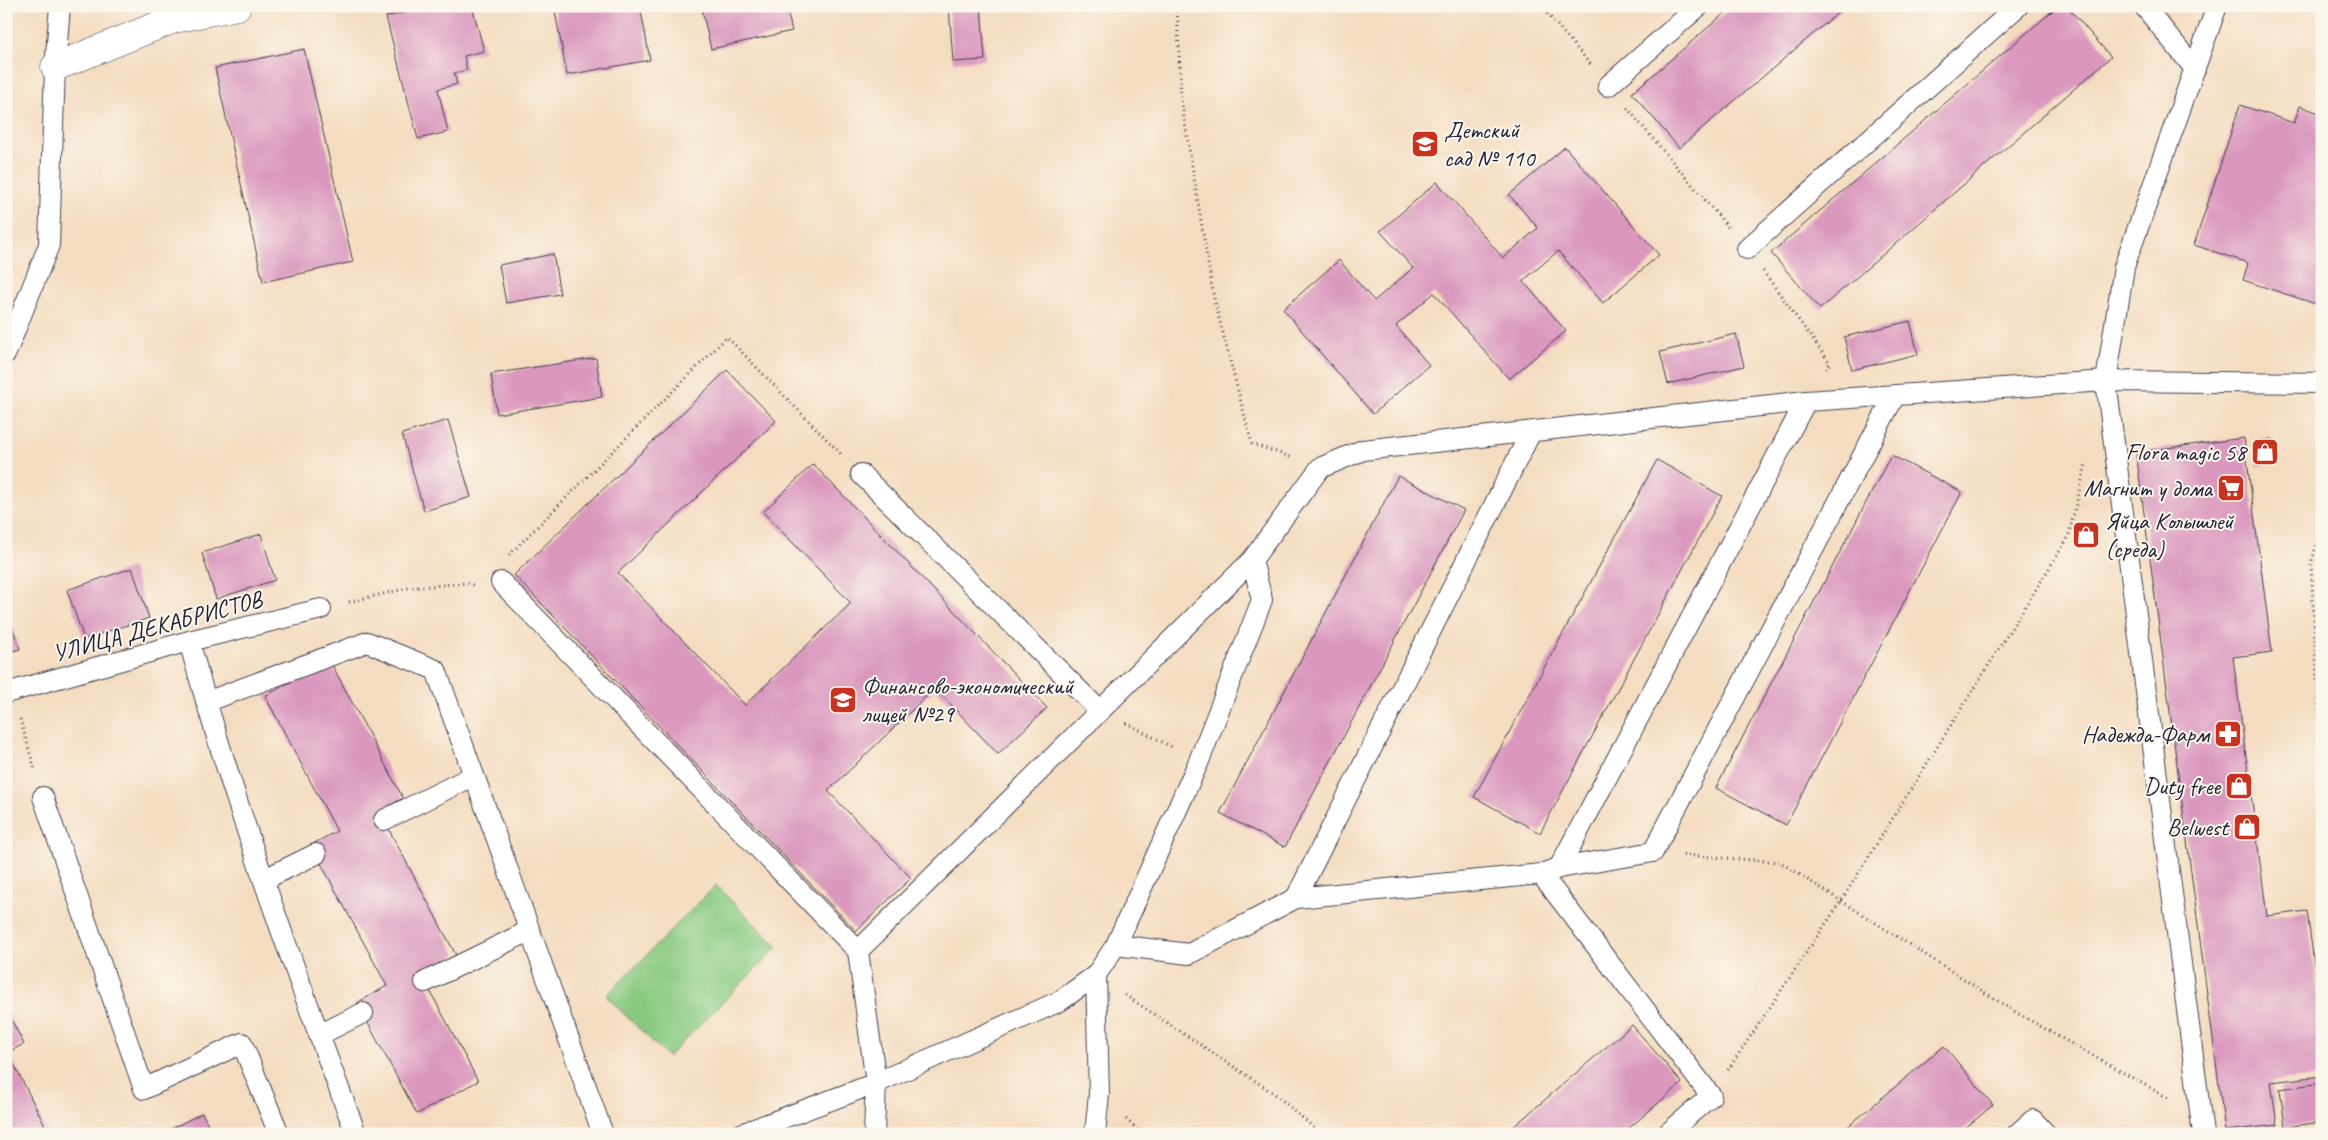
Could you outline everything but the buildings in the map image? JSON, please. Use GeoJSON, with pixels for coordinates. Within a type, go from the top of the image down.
{"type":"FeatureCollection","features":[{"type":"Feature","properties":{"kind":"street"},"geometry":{"type":"LineString","coordinates":[[55,67],[174,19],[237,6]]}},
{"type":"Feature","properties":{"kind":"lane"},"geometry":{"type":"LineString","coordinates":[[6,353],[49,245],[55,67],[60,6]]}},
{"type":"Feature","properties":{"kind":"lane"},"geometry":{"type":"LineString","coordinates":[[1608,86],[1699,6]]}},
{"type":"Feature","properties":{"kind":"lane"},"geometry":{"type":"LineString","coordinates":[[1747,249],[2018,6]]}},
{"type":"Feature","properties":{"kind":"lane"},"geometry":{"type":"LineString","coordinates":[[2144,6],[2194,70]]}},
{"type":"Feature","properties":{"kind":"lane"},"geometry":{"type":"LineString","coordinates":[[2202,1125],[2106,381],[2124,267],[2217,6]]}},
{"type":"Feature","properties":{"kind":"lane"},"geometry":{"type":"LineString","coordinates":[[858,951],[1252,560],[1320,468],[1363,450],[1806,401],[2106,381],[2322,383]]}},
{"type":"Feature","properties":{"kind":"lane"},"geometry":{"type":"LineString","coordinates":[[1116,945],[1189,954],[1296,898],[1550,871],[1653,852],[1895,395]]}},
{"type":"Feature","properties":{"kind":"lane"},"geometry":{"type":"LineString","coordinates":[[1550,871],[1806,401]]}},
{"type":"Feature","properties":{"kind":"lane"},"geometry":{"type":"LineString","coordinates":[[1296,898],[1531,432]]}},
{"type":"Feature","properties":{"kind":"lane"},"geometry":{"type":"LineString","coordinates":[[861,474],[1099,710]]}},
{"type":"Feature","properties":{"kind":"lane"},"geometry":{"type":"LineString","coordinates":[[741,1134],[876,1083],[1060,1001],[1096,975],[1116,945],[1199,761],[1262,600],[1252,560]]}},
{"type":"Feature","properties":{"kind":"lane"},"geometry":{"type":"LineString","coordinates":[[501,582],[858,951],[876,1083],[874,1134]]}},
{"type":"Feature","properties":{"kind":"lane","name":"УЛИЦА ДЕКАБРИСТОВ"},"geometry":{"type":"LineString","coordinates":[[10,692],[189,641],[321,608]]}},
{"type":"Feature","properties":{"kind":"lane"},"geometry":{"type":"LineString","coordinates":[[189,641],[206,702],[265,880],[356,1134]]}},
{"type":"Feature","properties":{"kind":"lane"},"geometry":{"type":"LineString","coordinates":[[206,702],[367,642],[436,670],[603,1134]]}},
{"type":"Feature","properties":{"kind":"lane"},"geometry":{"type":"LineString","coordinates":[[384,820],[473,776]]}},
{"type":"Feature","properties":{"kind":"lane"},"geometry":{"type":"LineString","coordinates":[[43,797],[144,1089],[242,1043],[279,1134]]}},
{"type":"Feature","properties":{"kind":"lane"},"geometry":{"type":"LineString","coordinates":[[265,880],[316,854]]}},
{"type":"Feature","properties":{"kind":"lane"},"geometry":{"type":"LineString","coordinates":[[1550,871],[1711,1096],[1667,1134]]}},
{"type":"Feature","properties":{"kind":"lane"},"geometry":{"type":"LineString","coordinates":[[425,982],[529,931]]}},
{"type":"Feature","properties":{"kind":"lane"},"geometry":{"type":"LineString","coordinates":[[1095,1134],[1099,1094],[1096,975]]}},
{"type":"Feature","properties":{"kind":"lane"},"geometry":{"type":"LineString","coordinates":[[319,1035],[363,1013]]}},
{"type":"Feature","properties":{"kind":"lane"},"geometry":{"type":"LineString","coordinates":[[2017,1134],[2033,1120],[2046,1134]]}},
{"type":"Feature","properties":{"kind":"path"},"geometry":{"type":"LineString","coordinates":[[1177,6],[1181,99],[1214,299],[1252,444],[1320,468]]}},
{"type":"Feature","properties":{"kind":"path"},"geometry":{"type":"LineString","coordinates":[[1541,6],[1747,249],[1830,363],[1806,401]]}},
{"type":"Feature","properties":{"kind":"path"},"geometry":{"type":"LineString","coordinates":[[321,608],[408,588],[466,583],[490,588],[501,582],[510,552],[726,337],[861,474]]}},
{"type":"Feature","properties":{"kind":"path"},"geometry":{"type":"LineString","coordinates":[[1711,1096],[1841,901],[2068,538],[2088,455]]}},
{"type":"Feature","properties":{"kind":"path"},"geometry":{"type":"LineString","coordinates":[[2322,526],[2311,564],[2322,768]]}},
{"type":"Feature","properties":{"kind":"path"},"geometry":{"type":"LineString","coordinates":[[10,692],[43,797]]}},
{"type":"Feature","properties":{"kind":"path"},"geometry":{"type":"LineString","coordinates":[[1099,710],[1199,761]]}},
{"type":"Feature","properties":{"kind":"path"},"geometry":{"type":"LineString","coordinates":[[1653,852],[1780,862],[2017,1013],[2202,1125]]}},
{"type":"Feature","properties":{"kind":"path"},"geometry":{"type":"LineString","coordinates":[[1096,975],[1275,1094],[1321,1134]]}},
{"type":"Feature","properties":{"kind":"green space"},"geometry":{"type":"Polygon","coordinates":[[[716,885],[778,947],[668,1057],[606,996],[716,885]]]}},
{"type":"Feature","properties":{"kind":"place","name":"Детский сад № 110"},"geometry":{"type":"Point","coordinates":[1425,144]}},
{"type":"Feature","properties":{"kind":"place","name":"Flora magic 58"},"geometry":{"type":"Point","coordinates":[2265,452]}},
{"type":"Feature","properties":{"kind":"place","name":"Магнит у дома"},"geometry":{"type":"Point","coordinates":[2231,488]}},
{"type":"Feature","properties":{"kind":"place","name":"Яйца Колышлей (среда)"},"geometry":{"type":"Point","coordinates":[2086,535]}},
{"type":"Feature","properties":{"kind":"place","name":"Финансово-экономический лицей №29"},"geometry":{"type":"Point","coordinates":[843,700]}},
{"type":"Feature","properties":{"kind":"place","name":"Надежда-Фарм"},"geometry":{"type":"Point","coordinates":[2228,734]}},
{"type":"Feature","properties":{"kind":"place","name":"Duty free"},"geometry":{"type":"Point","coordinates":[2239,786]}},
{"type":"Feature","properties":{"kind":"place","name":"Belwest"},"geometry":{"type":"Point","coordinates":[2247,827]}}]}
